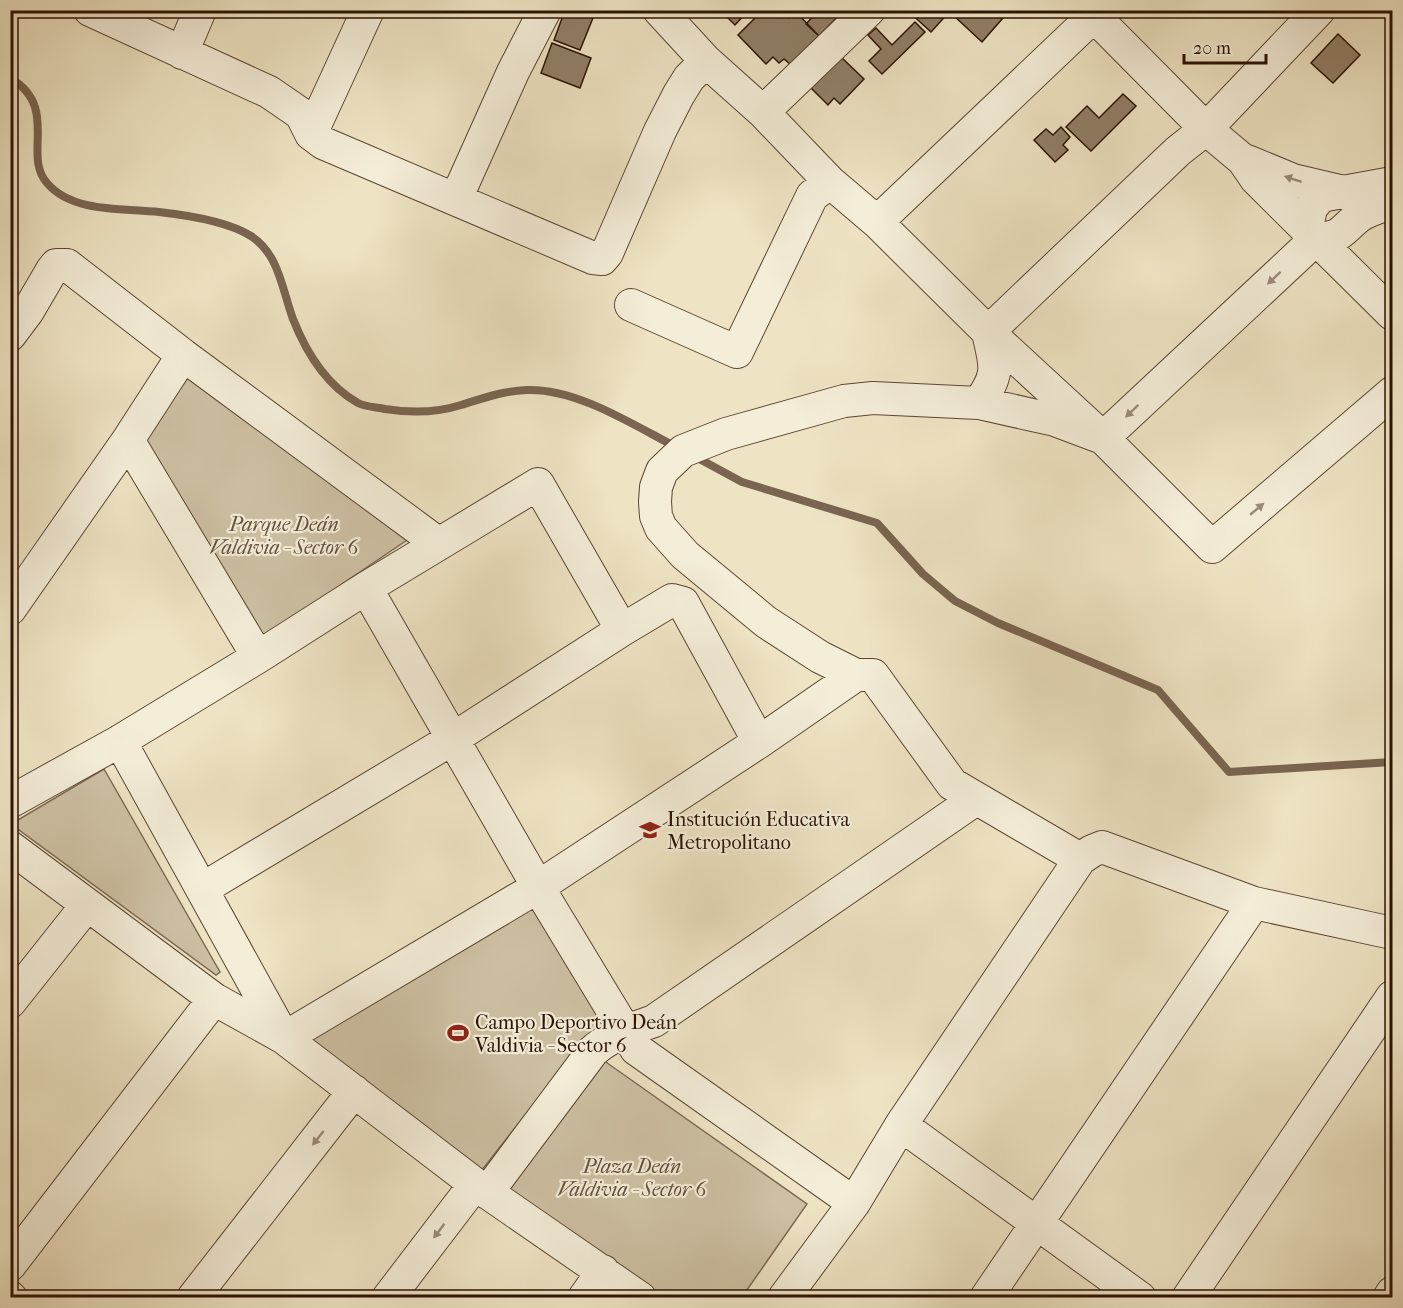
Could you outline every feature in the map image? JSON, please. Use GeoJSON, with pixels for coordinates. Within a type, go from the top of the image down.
{"type":"FeatureCollection","features":[{"type":"Feature","properties":{"kind":"street"},"geometry":{"type":"LineString","coordinates":[[90,10],[269,92],[301,114],[311,134],[322,143],[593,258],[602,259],[607,253],[635,186],[679,94],[689,78],[706,61]]}},
{"type":"Feature","properties":{"kind":"street"},"geometry":{"type":"LineString","coordinates":[[182,53],[200,10]]}},
{"type":"Feature","properties":{"kind":"street"},"geometry":{"type":"LineString","coordinates":[[311,134],[368,10]]}},
{"type":"Feature","properties":{"kind":"street"},"geometry":{"type":"LineString","coordinates":[[456,199],[513,72],[545,10]]}},
{"type":"Feature","properties":{"kind":"street"},"geometry":{"type":"LineString","coordinates":[[659,10],[706,61],[763,112],[830,182],[877,222],[988,332],[1103,438],[1212,547],[1392,393]]}},
{"type":"Feature","properties":{"kind":"street"},"geometry":{"type":"LineString","coordinates":[[763,112],[869,10]]}},
{"type":"Feature","properties":{"kind":"street"},"geometry":{"type":"LineString","coordinates":[[988,332],[1178,151],[1206,129],[1319,10]]}},
{"type":"Feature","properties":{"kind":"street"},"geometry":{"type":"LineString","coordinates":[[877,222],[1094,12],[1206,129],[1243,160],[1256,179],[1392,314]]}},
{"type":"Feature","properties":{"kind":"street"},"geometry":{"type":"LineString","coordinates":[[1243,160],[1352,204]]}},
{"type":"Feature","properties":{"kind":"street"},"geometry":{"type":"LineString","coordinates":[[631,305],[737,352],[812,196],[830,182]]}},
{"type":"Feature","properties":{"kind":"street"},"geometry":{"type":"LineString","coordinates":[[1312,233],[1329,238],[1340,234],[1352,204],[1392,183]]}},
{"type":"Feature","properties":{"kind":"street"},"geometry":{"type":"LineString","coordinates":[[1103,438],[1312,233],[1311,208],[1321,196],[1352,204],[1392,202]]}},
{"type":"Feature","properties":{"kind":"street"},"geometry":{"type":"LineString","coordinates":[[1352,204],[1358,260],[1369,289]]}},
{"type":"Feature","properties":{"kind":"street"},"geometry":{"type":"LineString","coordinates":[[16,314],[56,265],[67,265],[183,355],[439,544]]}},
{"type":"Feature","properties":{"kind":"street"},"geometry":{"type":"LineString","coordinates":[[979,403],[992,385],[995,366],[988,332]]}},
{"type":"Feature","properties":{"kind":"street"},"geometry":{"type":"LineString","coordinates":[[10,609],[128,440],[183,355]]}},
{"type":"Feature","properties":{"kind":"street"},"geometry":{"type":"LineString","coordinates":[[1080,859],[952,784],[873,675],[856,675],[820,657],[766,622],[685,555],[662,528],[656,516],[655,502],[656,487],[662,471],[683,451],[726,434],[844,401],[873,398],[979,403],[1055,420],[1103,438]]}},
{"type":"Feature","properties":{"kind":"street"},"geometry":{"type":"LineString","coordinates":[[128,440],[258,657]]}},
{"type":"Feature","properties":{"kind":"street"},"geometry":{"type":"LineString","coordinates":[[10,802],[120,741],[538,484],[622,630]]}},
{"type":"Feature","properties":{"kind":"street"},"geometry":{"type":"LineString","coordinates":[[366,588],[538,887],[636,1049],[854,1203]]}},
{"type":"Feature","properties":{"kind":"street"},"geometry":{"type":"LineString","coordinates":[[202,889],[454,738],[672,600],[683,603],[759,742]]}},
{"type":"Feature","properties":{"kind":"street"},"geometry":{"type":"LineString","coordinates":[[284,1038],[538,887],[759,742],[856,675]]}},
{"type":"Feature","properties":{"kind":"street"},"geometry":{"type":"LineString","coordinates":[[120,741],[284,1038]]}},
{"type":"Feature","properties":{"kind":"street"},"geometry":{"type":"LineString","coordinates":[[388,1298],[593,1051],[624,1031],[654,1021],[976,799]]}},
{"type":"Feature","properties":{"kind":"street"},"geometry":{"type":"LineString","coordinates":[[10,847],[214,999],[284,1038],[481,1188],[640,1298]]}},
{"type":"Feature","properties":{"kind":"street"},"geometry":{"type":"LineString","coordinates":[[784,1298],[854,1203],[901,1125],[1080,859],[1092,851],[1102,847],[1254,903],[1392,933]]}},
{"type":"Feature","properties":{"kind":"street"},"geometry":{"type":"LineString","coordinates":[[986,1298],[1254,903]]}},
{"type":"Feature","properties":{"kind":"street"},"geometry":{"type":"LineString","coordinates":[[10,1002],[87,905]]}},
{"type":"Feature","properties":{"kind":"street"},"geometry":{"type":"LineString","coordinates":[[1188,1298],[1392,997]]}},
{"type":"Feature","properties":{"kind":"street"},"geometry":{"type":"LineString","coordinates":[[10,1265],[214,999]]}},
{"type":"Feature","properties":{"kind":"street"},"geometry":{"type":"LineString","coordinates":[[193,1298],[354,1091]]}},
{"type":"Feature","properties":{"kind":"street"},"geometry":{"type":"LineString","coordinates":[[901,1125],[1140,1298]]}},
{"type":"Feature","properties":{"kind":"street"},"geometry":{"type":"LineString","coordinates":[[584,1298],[603,1271]]}},
{"type":"Feature","properties":{"kind":"street"},"geometry":{"type":"LineString","coordinates":[[1389,1298],[1392,1293]]}},
{"type":"Feature","properties":{"kind":"green space","name":"Parque Deán Valdivia - Sector 6"},"geometry":{"type":"Polygon","coordinates":[[[190,375],[410,538],[261,639],[143,437],[190,375]]]}},
{"type":"Feature","properties":{"kind":"green space"},"geometry":{"type":"Polygon","coordinates":[[[104,769],[220,972],[216,975],[11,824],[104,769]]]}},
{"type":"Feature","properties":{"kind":"green space","name":"Campo Deportivo Deán Valdivia - Sector 6"},"geometry":{"type":"Polygon","coordinates":[[[533,906],[604,1027],[578,1047],[482,1170],[310,1039],[533,906]]]}},
{"type":"Feature","properties":{"kind":"green space","name":"Plaza Deán Valdivia - Sector 6"},"geometry":{"type":"Polygon","coordinates":[[[603,1060],[807,1204],[742,1297],[664,1297],[510,1189],[603,1060]]]}},
{"type":"Feature","properties":{"kind":"building"},"geometry":{"type":"Polygon","coordinates":[[[565,10],[574,10],[593,18],[580,50],[554,40],[565,10]]]}},
{"type":"Feature","properties":{"kind":"building"},"geometry":{"type":"Polygon","coordinates":[[[720,10],[749,10],[735,25],[720,10]]]}},
{"type":"Feature","properties":{"kind":"building"},"geometry":{"type":"Polygon","coordinates":[[[763,10],[782,10],[789,18],[796,12],[819,36],[790,64],[784,59],[779,63],[773,57],[766,64],[738,35],[763,10]]]}},
{"type":"Feature","properties":{"kind":"building"},"geometry":{"type":"Polygon","coordinates":[[[819,10],[844,10],[819,36],[806,24],[819,10]]]}},
{"type":"Feature","properties":{"kind":"building"},"geometry":{"type":"Polygon","coordinates":[[[907,10],[951,10],[931,32],[907,10]]]}},
{"type":"Feature","properties":{"kind":"building"},"geometry":{"type":"Polygon","coordinates":[[[956,10],[1010,10],[982,42],[952,14],[956,10]]]}},
{"type":"Feature","properties":{"kind":"building"},"geometry":{"type":"Polygon","coordinates":[[[915,22],[925,32],[882,74],[869,61],[881,49],[868,35],[876,28],[892,45],[915,22]]]}},
{"type":"Feature","properties":{"kind":"building"},"geometry":{"type":"Polygon","coordinates":[[[1338,34],[1360,55],[1333,83],[1311,63],[1338,34]]]}},
{"type":"Feature","properties":{"kind":"building"},"geometry":{"type":"Polygon","coordinates":[[[552,43],[591,58],[580,88],[541,73],[552,43]]]}},
{"type":"Feature","properties":{"kind":"building"},"geometry":{"type":"Polygon","coordinates":[[[840,56],[864,79],[840,104],[834,98],[828,105],[810,87],[840,56]]]}},
{"type":"Feature","properties":{"kind":"building"},"geometry":{"type":"Polygon","coordinates":[[[1123,94],[1136,106],[1091,151],[1066,127],[1087,106],[1099,118],[1123,94]]]}},
{"type":"Feature","properties":{"kind":"building"},"geometry":{"type":"Polygon","coordinates":[[[1061,127],[1070,137],[1063,145],[1068,150],[1055,162],[1034,140],[1046,129],[1053,135],[1061,127]]]}},
{"type":"Feature","properties":{"kind":"waterway"},"geometry":{"type":"LineString","coordinates":[[10,78],[25,90],[33,103],[37,117],[40,172],[47,183],[70,200],[84,204],[194,217],[230,226],[251,236],[268,252],[274,262],[293,319],[318,367],[336,387],[358,403],[394,410],[423,412],[452,408],[509,392],[546,391],[566,395],[605,410],[678,448]]}},
{"type":"Feature","properties":{"kind":"waterway"},"geometry":{"type":"LineString","coordinates":[[692,455],[742,482],[877,523],[923,574],[955,601],[998,623],[1158,690],[1229,772],[1392,762]]}},
{"type":"Feature","properties":{"kind":"place","name":"Institución Educativa Metropolitano"},"geometry":{"type":"Point","coordinates":[650,830]}},
{"type":"Feature","properties":{"kind":"place","name":"Campo Deportivo Deán Valdivia - Sector 6"},"geometry":{"type":"Point","coordinates":[458,1033]}}]}
